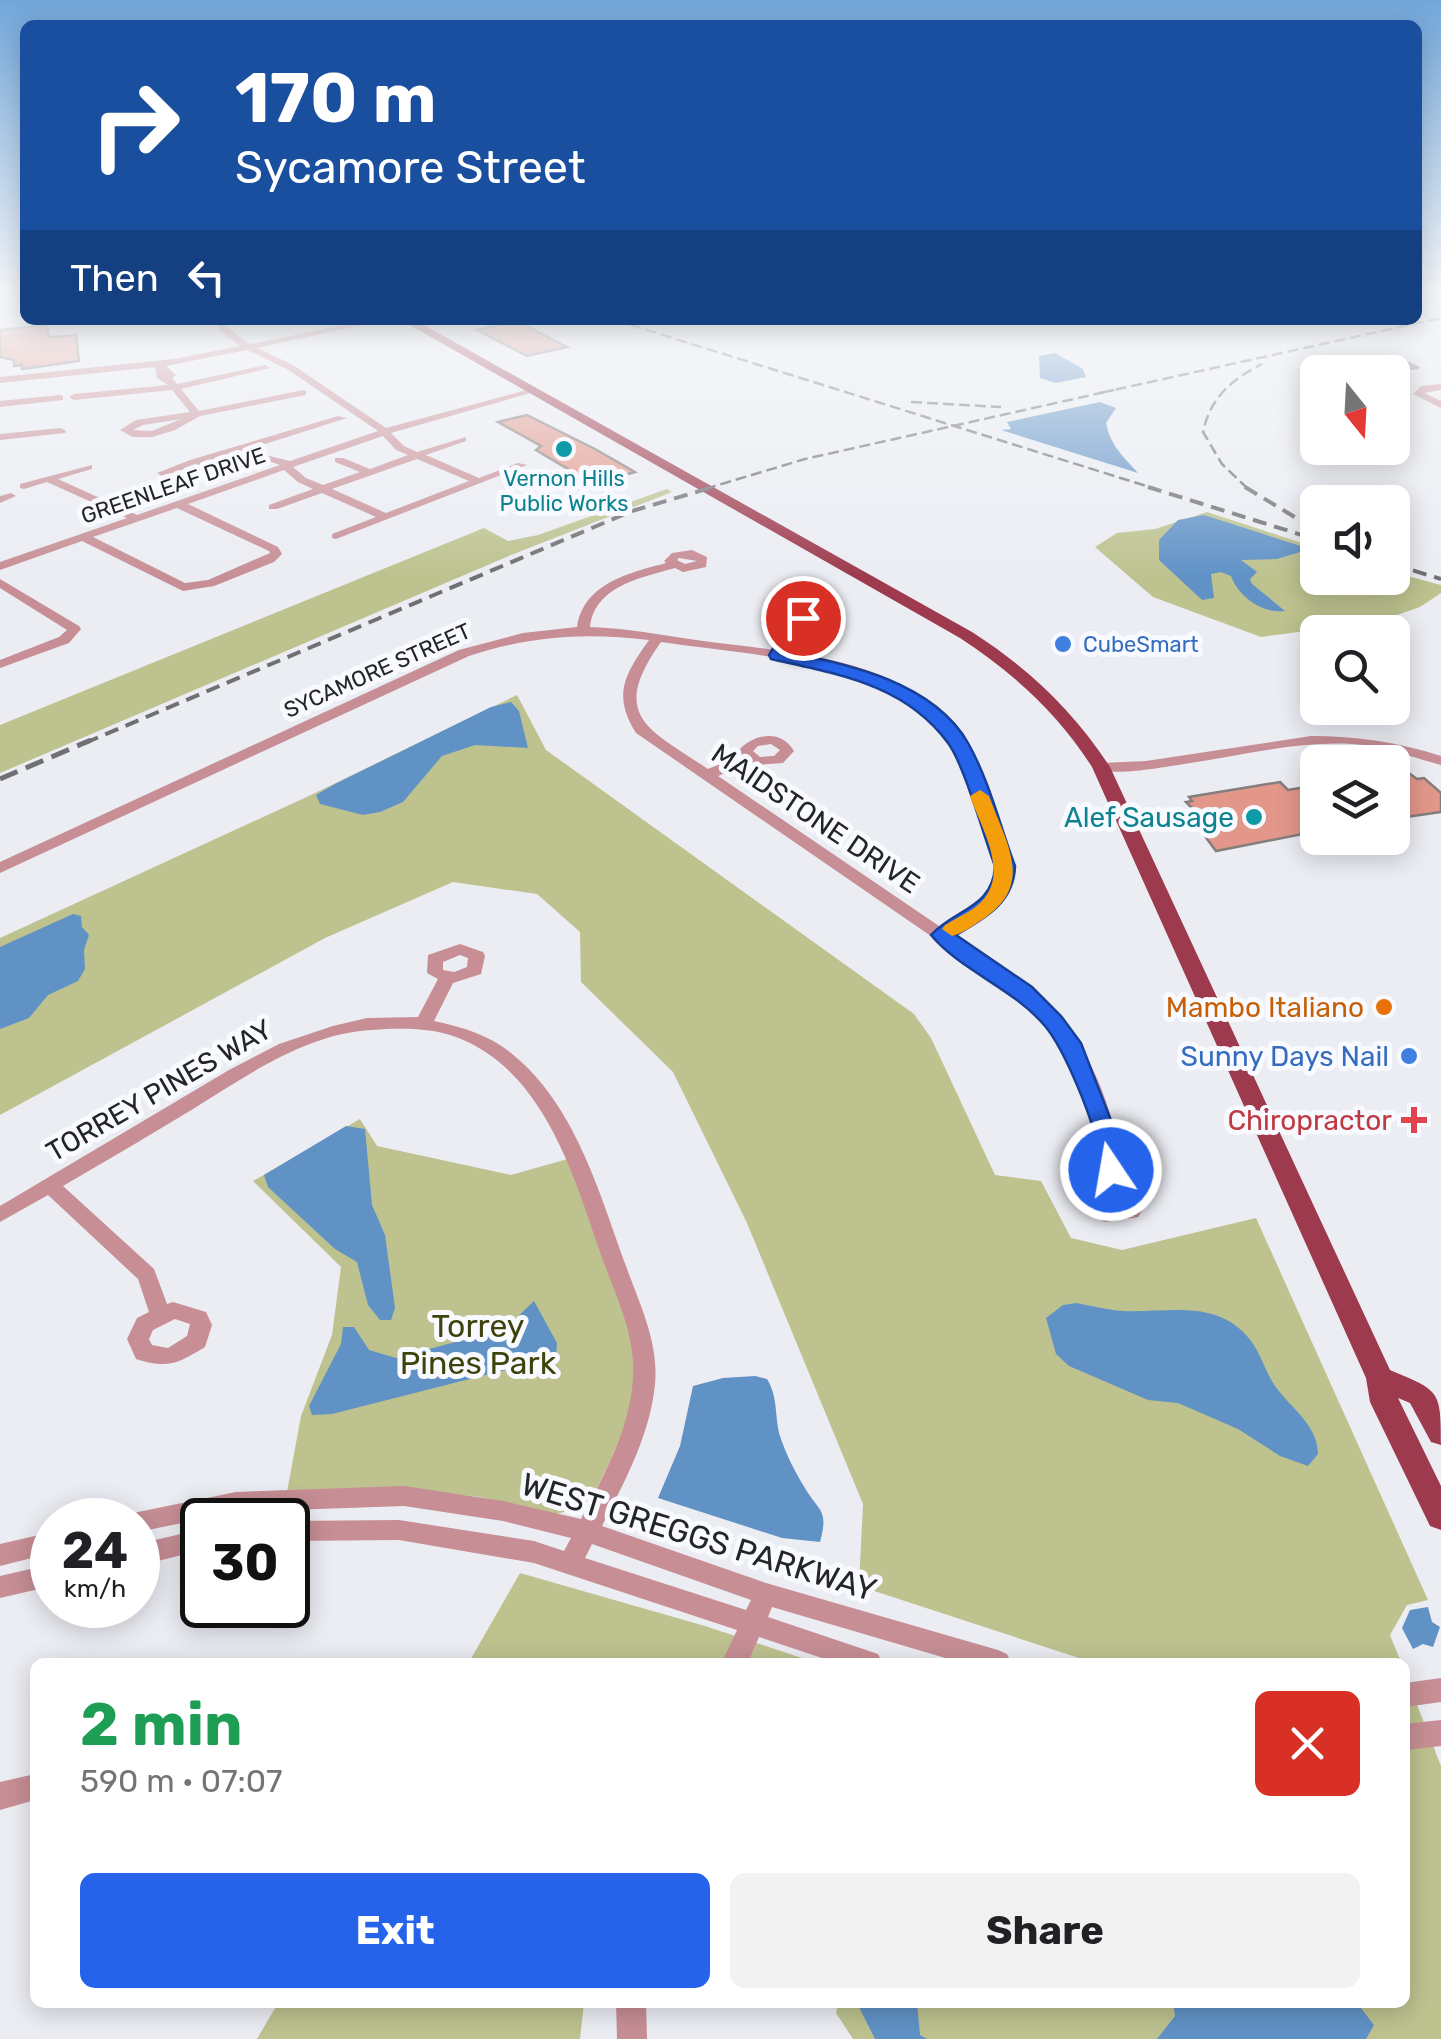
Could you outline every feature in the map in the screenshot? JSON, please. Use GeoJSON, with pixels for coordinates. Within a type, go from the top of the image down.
{"type":"FeatureCollection","features":[{"type":"Feature","properties":{"kind":"main road"},"geometry":{"type":"LineString","coordinates":[[526,387],[985,646],[1023,674],[1061,710],[1101,767],[1380,1378],[1384,1402],[1441,1517]]}},
{"type":"Feature","properties":{"kind":"main road"},"geometry":{"type":"LineString","coordinates":[[1380,1378],[1420,1395],[1441,1433]]}},
{"type":"Feature","properties":{"kind":"street"},"geometry":{"type":"LineString","coordinates":[[13,387],[13,402]]}},
{"type":"Feature","properties":{"kind":"street"},"geometry":{"type":"LineString","coordinates":[[109,387],[110,394]]}},
{"type":"Feature","properties":{"kind":"street"},"geometry":{"type":"LineString","coordinates":[[74,397],[144,387]]}},
{"type":"Feature","properties":{"kind":"street"},"geometry":{"type":"LineString","coordinates":[[174,387],[197,414]]}},
{"type":"Feature","properties":{"kind":"street"},"geometry":{"type":"LineString","coordinates":[[319,387],[384,432],[394,444],[477,481]]}},
{"type":"Feature","properties":{"kind":"street"},"geometry":{"type":"LineString","coordinates":[[1438,387],[1424,388],[1418,394],[1441,404]]}},
{"type":"Feature","properties":{"kind":"street","name":"GREENLEAF DRIVE"},"geometry":{"type":"LineString","coordinates":[[0,566],[384,432],[531,390]]}},
{"type":"Feature","properties":{"kind":"street"},"geometry":{"type":"LineString","coordinates":[[197,414],[152,433],[133,434],[125,430],[140,422],[303,393]]}},
{"type":"Feature","properties":{"kind":"street"},"geometry":{"type":"LineString","coordinates":[[0,404],[60,398]]}},
{"type":"Feature","properties":{"kind":"street"},"geometry":{"type":"LineString","coordinates":[[162,473],[342,418]]}},
{"type":"Feature","properties":{"kind":"street"},"geometry":{"type":"LineString","coordinates":[[0,437],[61,431]]}},
{"type":"Feature","properties":{"kind":"street"},"geometry":{"type":"LineString","coordinates":[[273,507],[462,439]]}},
{"type":"Feature","properties":{"kind":"street"},"geometry":{"type":"LineString","coordinates":[[246,447],[322,489],[385,517]]}},
{"type":"Feature","properties":{"kind":"street"},"geometry":{"type":"LineString","coordinates":[[338,460],[368,472]]}},
{"type":"Feature","properties":{"kind":"street"},"geometry":{"type":"LineString","coordinates":[[194,462],[224,476]]}},
{"type":"Feature","properties":{"kind":"street"},"geometry":{"type":"LineString","coordinates":[[336,536],[522,465]]}},
{"type":"Feature","properties":{"kind":"street"},"geometry":{"type":"LineString","coordinates":[[24,486],[88,466]]}},
{"type":"Feature","properties":{"kind":"street"},"geometry":{"type":"LineString","coordinates":[[48,479],[70,491],[108,502],[136,519]]}},
{"type":"Feature","properties":{"kind":"street"},"geometry":{"type":"LineString","coordinates":[[83,537],[180,586],[210,583],[270,560],[276,554],[274,549],[178,504]]}},
{"type":"Feature","properties":{"kind":"street"},"geometry":{"type":"LineString","coordinates":[[583,631],[584,614],[598,595],[628,579],[673,565]]}},
{"type":"Feature","properties":{"kind":"street"},"geometry":{"type":"LineString","coordinates":[[0,583],[74,627],[69,637],[0,664]]}},
{"type":"Feature","properties":{"kind":"street","name":"SYCAMORE STREET"},"geometry":{"type":"LineString","coordinates":[[0,868],[464,653],[512,638],[583,631],[777,655],[841,668],[889,686],[930,712],[959,743],[1005,866],[1004,880],[989,906],[941,935]]}},
{"type":"Feature","properties":{"kind":"street"},"geometry":{"type":"LineString","coordinates":[[777,655],[790,634]]}},
{"type":"Feature","properties":{"kind":"street","name":"MAIDSTONE DRIVE"},"geometry":{"type":"LineString","coordinates":[[657,638],[628,684],[630,712],[648,737],[1024,992],[1073,1048],[1112,1154],[1110,1175]]}},
{"type":"Feature","properties":{"kind":"street"},"geometry":{"type":"LineString","coordinates":[[1101,767],[1138,766],[1319,737],[1387,744],[1441,761]]}},
{"type":"Feature","properties":{"kind":"street"},"geometry":{"type":"LineString","coordinates":[[704,776],[750,757]]}},
{"type":"Feature","properties":{"kind":"street"},"geometry":{"type":"LineString","coordinates":[[424,1024],[447,978]]}},
{"type":"Feature","properties":{"kind":"street","name":"TORREY PINES WAY"},"geometry":{"type":"LineString","coordinates":[[0,1215],[290,1045],[336,1030],[372,1024],[424,1024],[481,1040],[507,1055],[527,1074],[581,1164],[644,1356],[642,1403],[622,1461],[570,1563]]}},
{"type":"Feature","properties":{"kind":"street"},"geometry":{"type":"LineString","coordinates":[[50,1186],[147,1275],[160,1314]]}},
{"type":"Feature","properties":{"kind":"street","name":"WEST GREGGS PARKWAY"},"geometry":{"type":"LineString","coordinates":[[160,1518],[236,1502],[404,1496],[503,1512],[586,1531],[766,1594],[984,1658]]}},
{"type":"Feature","properties":{"kind":"street"},"geometry":{"type":"LineString","coordinates":[[310,1531],[399,1530],[534,1552],[856,1658]]}},
{"type":"Feature","properties":{"kind":"street"},"geometry":{"type":"LineString","coordinates":[[0,1556],[30,1548]]}},
{"type":"Feature","properties":{"kind":"street"},"geometry":{"type":"LineString","coordinates":[[0,1587],[30,1580]]}},
{"type":"Feature","properties":{"kind":"street"},"geometry":{"type":"LineString","coordinates":[[737,1658],[766,1594]]}},
{"type":"Feature","properties":{"kind":"street"},"geometry":{"type":"LineString","coordinates":[[1410,1694],[1441,1690]]}},
{"type":"Feature","properties":{"kind":"street"},"geometry":{"type":"LineString","coordinates":[[1410,1736],[1441,1733]]}},
{"type":"Feature","properties":{"kind":"street"},"geometry":{"type":"LineString","coordinates":[[0,1796],[30,1787]]}},
{"type":"Feature","properties":{"kind":"street"},"geometry":{"type":"LineString","coordinates":[[630,2008],[632,2039]]}},
{"type":"Feature","properties":{"kind":"green space"},"geometry":{"type":"Polygon","coordinates":[[[667,489],[672,492],[511,555],[0,773],[0,725],[484,528],[508,541],[538,535],[667,489]]]}},
{"type":"Feature","properties":{"kind":"green space"},"geometry":{"type":"Polygon","coordinates":[[[1207,512],[1300,542],[1300,595],[1410,595],[1410,577],[1441,585],[1441,593],[1420,607],[1397,615],[1300,615],[1300,632],[1261,637],[1153,597],[1095,547],[1117,533],[1155,529],[1207,512]]]}},
{"type":"Feature","properties":{"kind":"green space"},"geometry":{"type":"Polygon","coordinates":[[[517,695],[546,750],[914,1014],[931,1038],[995,1175],[1041,1181],[1071,1238],[1122,1250],[1256,1218],[1428,1600],[1407,1605],[1390,1635],[1399,1658],[1079,1658],[859,1586],[863,1504],[747,1223],[673,1072],[581,982],[580,932],[537,894],[453,882],[325,938],[0,1115],[0,938],[517,695]]]}},
{"type":"Feature","properties":{"kind":"green space","name":"Torrey Pines Park"},"geometry":{"type":"Polygon","coordinates":[[[360,1119],[377,1146],[511,1175],[571,1158],[621,1301],[635,1378],[624,1428],[587,1506],[556,1514],[479,1497],[403,1488],[287,1492],[301,1416],[332,1335],[341,1267],[253,1181],[360,1119]]]}},
{"type":"Feature","properties":{"kind":"green space"},"geometry":{"type":"Polygon","coordinates":[[[520,1573],[802,1658],[471,1658],[520,1573]]]}},
{"type":"Feature","properties":{"kind":"green space"},"geometry":{"type":"Polygon","coordinates":[[[1410,1687],[1441,1766],[1441,2039],[853,2039],[836,2013],[837,2008],[1410,2008],[1410,1687]]]}},
{"type":"Feature","properties":{"kind":"green space"},"geometry":{"type":"Polygon","coordinates":[[[275,2008],[583,2008],[580,2039],[257,2039],[275,2008]]]}},
{"type":"Feature","properties":{"kind":"water"},"geometry":{"type":"Polygon","coordinates":[[[1100,402],[1116,408],[1106,423],[1108,431],[1138,473],[1001,430],[1011,429],[1007,422],[1100,402]]]}},
{"type":"Feature","properties":{"kind":"water"},"geometry":{"type":"Polygon","coordinates":[[[1204,515],[1300,546],[1300,552],[1277,559],[1241,560],[1257,572],[1250,579],[1252,584],[1285,611],[1268,610],[1252,602],[1231,576],[1221,572],[1211,574],[1214,598],[1202,600],[1159,560],[1159,540],[1178,520],[1204,515]]]}},
{"type":"Feature","properties":{"kind":"water"},"geometry":{"type":"Polygon","coordinates":[[[511,702],[519,711],[528,748],[475,745],[442,756],[403,802],[380,812],[363,815],[320,804],[316,795],[335,784],[491,707],[511,702]]]}},
{"type":"Feature","properties":{"kind":"water"},"geometry":{"type":"Polygon","coordinates":[[[73,914],[81,916],[82,927],[89,935],[84,950],[85,969],[78,981],[48,995],[29,1018],[0,1029],[0,947],[73,914]]]}},
{"type":"Feature","properties":{"kind":"water"},"geometry":{"type":"Polygon","coordinates":[[[346,1126],[365,1129],[372,1205],[385,1235],[395,1308],[391,1320],[380,1320],[368,1305],[357,1262],[335,1249],[268,1187],[264,1175],[346,1126]]]}},
{"type":"Feature","properties":{"kind":"water"},"geometry":{"type":"Polygon","coordinates":[[[534,1301],[557,1343],[556,1357],[332,1414],[312,1415],[309,1406],[341,1344],[343,1327],[354,1327],[369,1350],[396,1358],[510,1324],[534,1301]]]}},
{"type":"Feature","properties":{"kind":"water"},"geometry":{"type":"Polygon","coordinates":[[[1077,1303],[1123,1311],[1205,1312],[1234,1324],[1252,1342],[1274,1384],[1309,1427],[1318,1454],[1308,1466],[1280,1456],[1238,1429],[1178,1403],[1148,1400],[1069,1366],[1056,1354],[1046,1318],[1063,1305],[1077,1303]]]}},
{"type":"Feature","properties":{"kind":"water"},"geometry":{"type":"Polygon","coordinates":[[[723,1378],[767,1379],[771,1386],[783,1445],[821,1512],[820,1542],[782,1538],[658,1498],[680,1446],[693,1386],[723,1378]]]}},
{"type":"Feature","properties":{"kind":"water"},"geometry":{"type":"Polygon","coordinates":[[[1428,1607],[1432,1622],[1440,1627],[1433,1647],[1423,1644],[1413,1649],[1402,1628],[1410,1610],[1428,1607]]]}},
{"type":"Feature","properties":{"kind":"water"},"geometry":{"type":"Polygon","coordinates":[[[860,2008],[917,2008],[920,2035],[927,2039],[875,2039],[860,2008]]]}},
{"type":"Feature","properties":{"kind":"water"},"geometry":{"type":"Polygon","coordinates":[[[1174,2008],[1361,2008],[1374,2025],[1366,2039],[1157,2039],[1175,2016],[1174,2008]]]}},
{"type":"Feature","properties":{"kind":"building","name":"Vernon Hills Public Works"},"geometry":{"type":"Polygon","coordinates":[[[527,415],[635,472],[593,484],[536,450],[541,446],[498,422],[527,415]]]}},
{"type":"Feature","properties":{"kind":"building"},"geometry":{"type":"Polygon","coordinates":[[[1410,774],[1424,778],[1441,793],[1441,812],[1410,816],[1410,774]]]}},
{"type":"Feature","properties":{"kind":"building","name":"Alef Sausage"},"geometry":{"type":"Polygon","coordinates":[[[1280,782],[1288,790],[1300,788],[1300,835],[1216,851],[1187,812],[1194,810],[1186,802],[1192,801],[1189,797],[1280,782]]]}},
{"type":"Feature","properties":{"kind":"railway"},"geometry":{"type":"LineString","coordinates":[[830,387],[954,426]]}},
{"type":"Feature","properties":{"kind":"railway"},"geometry":{"type":"LineString","coordinates":[[1100,393],[1127,387]]}},
{"type":"Feature","properties":{"kind":"railway"},"geometry":{"type":"LineString","coordinates":[[1228,387],[1211,409],[1203,432],[1222,464],[1247,488]]}},
{"type":"Feature","properties":{"kind":"railway"},"geometry":{"type":"LineString","coordinates":[[954,426],[1114,390]]}},
{"type":"Feature","properties":{"kind":"railway"},"geometry":{"type":"LineString","coordinates":[[911,402],[1001,407]]}},
{"type":"Feature","properties":{"kind":"railway"},"geometry":{"type":"LineString","coordinates":[[705,489],[805,459],[954,426]]}},
{"type":"Feature","properties":{"kind":"railway"},"geometry":{"type":"LineString","coordinates":[[954,426],[1156,489]]}},
{"type":"Feature","properties":{"kind":"railway"},"geometry":{"type":"LineString","coordinates":[[85,743],[632,511],[713,487]]}},
{"type":"Feature","properties":{"kind":"railway"},"geometry":{"type":"LineString","coordinates":[[1148,487],[1300,534]]}},
{"type":"Feature","properties":{"kind":"railway"},"geometry":{"type":"LineString","coordinates":[[1247,488],[1300,520]]}},
{"type":"Feature","properties":{"kind":"railway"},"geometry":{"type":"LineString","coordinates":[[1410,570],[1441,579]]}},
{"type":"Feature","properties":{"kind":"railway"},"geometry":{"type":"LineString","coordinates":[[0,779],[91,740]]}},
{"type":"Feature","properties":{"kind":"slow traffic"},"geometry":{"type":"LineString","coordinates":[[952,929],[989,906],[1004,880],[1005,866],[980,796]]}},
{"type":"Feature","properties":{"kind":"place","name":"Vernon Hills Public Works"},"geometry":{"type":"Point","coordinates":[564,449]}},
{"type":"Feature","properties":{"kind":"place","name":"CubeSmart"},"geometry":{"type":"Point","coordinates":[1063,644]}},
{"type":"Feature","properties":{"kind":"place","name":"Alef Sausage"},"geometry":{"type":"Point","coordinates":[1254,817]}},
{"type":"Feature","properties":{"kind":"place","name":"Mambo Italiano"},"geometry":{"type":"Point","coordinates":[1384,1007]}},
{"type":"Feature","properties":{"kind":"place","name":"Sunny Days Nail"},"geometry":{"type":"Point","coordinates":[1409,1056]}},
{"type":"Feature","properties":{"kind":"place","name":"Chiropractor"},"geometry":{"type":"Point","coordinates":[1414,1120]}},
{"type":"Feature","properties":{"kind":"route"},"geometry":{"type":"LineString","coordinates":[[803,618],[815,624],[813,630],[790,634],[777,655],[823,663],[889,686],[922,705],[946,725],[959,743],[1005,866],[1004,880],[989,906],[941,935],[1024,992],[1073,1048],[1112,1154],[1111,1170]]}}]}
